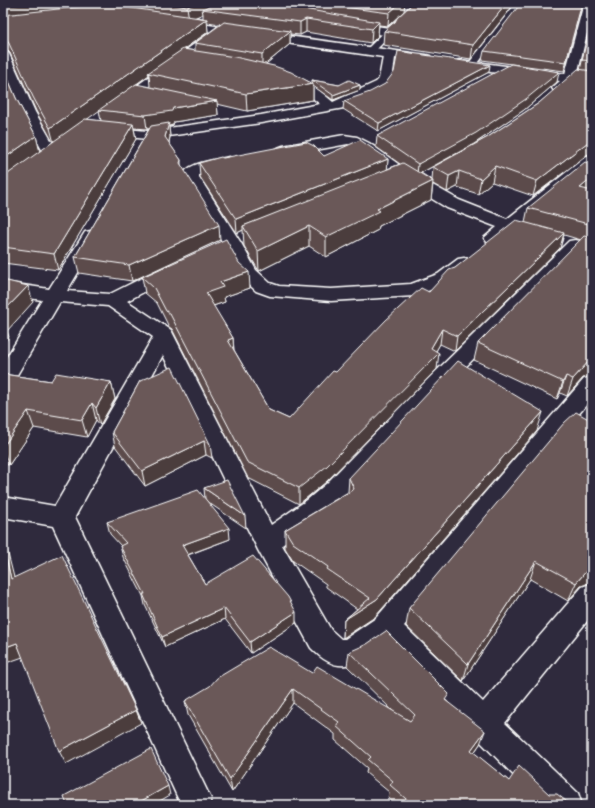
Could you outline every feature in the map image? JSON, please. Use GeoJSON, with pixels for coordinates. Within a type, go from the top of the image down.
{"type":"FeatureCollection","features":[{"type":"Feature","properties":{"kind":"street"},"geometry":{"type":"LineString","coordinates":[[547,99],[570,79],[587,5]]}},
{"type":"Feature","properties":{"kind":"street"},"geometry":{"type":"LineString","coordinates":[[164,21],[435,60]]}},
{"type":"Feature","properties":{"kind":"street"},"geometry":{"type":"LineString","coordinates":[[342,25],[389,32]]}},
{"type":"Feature","properties":{"kind":"street"},"geometry":{"type":"LineString","coordinates":[[111,110],[220,30]]}},
{"type":"Feature","properties":{"kind":"street"},"geometry":{"type":"LineString","coordinates":[[3,54],[28,112],[51,154]]}},
{"type":"Feature","properties":{"kind":"street"},"geometry":{"type":"LineString","coordinates":[[94,129],[143,142],[346,103],[381,85],[385,80],[390,54]]}},
{"type":"Feature","properties":{"kind":"street"},"geometry":{"type":"LineString","coordinates":[[182,59],[197,62]]}},
{"type":"Feature","properties":{"kind":"street"},"geometry":{"type":"LineString","coordinates":[[450,62],[592,81]]}},
{"type":"Feature","properties":{"kind":"street"},"geometry":{"type":"LineString","coordinates":[[486,80],[506,70]]}},
{"type":"Feature","properties":{"kind":"street"},"geometry":{"type":"LineString","coordinates":[[272,75],[285,78],[311,90],[330,107]]}},
{"type":"Feature","properties":{"kind":"street"},"geometry":{"type":"LineString","coordinates":[[136,92],[152,96]]}},
{"type":"Feature","properties":{"kind":"street"},"geometry":{"type":"LineString","coordinates":[[222,110],[261,119]]}},
{"type":"Feature","properties":{"kind":"street"},"geometry":{"type":"LineString","coordinates":[[363,147],[378,138]]}},
{"type":"Feature","properties":{"kind":"street"},"geometry":{"type":"LineString","coordinates":[[272,153],[344,139],[352,140],[363,147],[395,177],[418,183],[453,204],[508,226],[538,234]]}},
{"type":"Feature","properties":{"kind":"street"},"geometry":{"type":"LineString","coordinates":[[39,163],[63,146]]}},
{"type":"Feature","properties":{"kind":"street"},"geometry":{"type":"LineString","coordinates":[[242,160],[197,169],[191,174],[191,177],[232,243],[248,273],[263,287],[277,292],[332,295],[414,290],[445,278],[592,159]]}},
{"type":"Feature","properties":{"kind":"street"},"geometry":{"type":"LineString","coordinates":[[418,183],[431,175]]}},
{"type":"Feature","properties":{"kind":"street"},"geometry":{"type":"LineString","coordinates":[[3,380],[56,296],[101,218]]}},
{"type":"Feature","properties":{"kind":"street"},"geometry":{"type":"LineString","coordinates":[[268,542],[316,507],[336,490],[432,388],[576,245]]}},
{"type":"Feature","properties":{"kind":"street"},"geometry":{"type":"LineString","coordinates":[[112,300],[184,265]]}},
{"type":"Feature","properties":{"kind":"street"},"geometry":{"type":"LineString","coordinates":[[3,288],[56,296],[112,300],[164,334],[268,542],[321,639],[331,649],[342,653],[350,652],[386,627],[592,384]]}},
{"type":"Feature","properties":{"kind":"street"},"geometry":{"type":"LineString","coordinates":[[62,517],[164,334]]}},
{"type":"Feature","properties":{"kind":"street"},"geometry":{"type":"LineString","coordinates":[[3,508],[62,517]]}},
{"type":"Feature","properties":{"kind":"street"},"geometry":{"type":"LineString","coordinates":[[62,517],[195,799]]}},
{"type":"Feature","properties":{"kind":"street"},"geometry":{"type":"LineString","coordinates":[[485,724],[592,595]]}},
{"type":"Feature","properties":{"kind":"street"},"geometry":{"type":"LineString","coordinates":[[386,627],[566,805]]}},
{"type":"Feature","properties":{"kind":"lane"},"geometry":{"type":"LineString","coordinates":[[371,50],[389,32],[408,8],[418,3]]}},
{"type":"Feature","properties":{"kind":"lane"},"geometry":{"type":"LineString","coordinates":[[472,65],[520,3]]}},
{"type":"Feature","properties":{"kind":"lane"},"geometry":{"type":"LineString","coordinates":[[186,24],[200,19]]}},
{"type":"Feature","properties":{"kind":"building"},"geometry":{"type":"Polygon","coordinates":[[[3,3],[35,3],[3,6],[3,3]]]}},
{"type":"Feature","properties":{"kind":"building"},"geometry":{"type":"Polygon","coordinates":[[[160,3],[197,3],[187,7],[160,3]]]}},
{"type":"Feature","properties":{"kind":"building"},"geometry":{"type":"Polygon","coordinates":[[[217,3],[278,3],[286,6],[379,22],[372,29],[306,19],[300,22],[202,9],[217,3]]]}},
{"type":"Feature","properties":{"kind":"building"},"geometry":{"type":"Polygon","coordinates":[[[314,3],[400,3],[389,13],[314,3]]]}},
{"type":"Feature","properties":{"kind":"building"},"geometry":{"type":"Polygon","coordinates":[[[413,3],[507,3],[473,45],[384,31],[413,3]]]}},
{"type":"Feature","properties":{"kind":"building"},"geometry":{"type":"Polygon","coordinates":[[[521,3],[582,3],[566,62],[484,51],[521,3]]]}},
{"type":"Feature","properties":{"kind":"building"},"geometry":{"type":"Polygon","coordinates":[[[104,4],[207,19],[50,128],[33,97],[7,39],[3,36],[3,15],[104,4]]]}},
{"type":"Feature","properties":{"kind":"building"},"geometry":{"type":"Polygon","coordinates":[[[592,19],[592,61],[582,60],[592,19]]]}},
{"type":"Feature","properties":{"kind":"building"},"geometry":{"type":"Polygon","coordinates":[[[224,22],[290,31],[262,54],[195,43],[224,22]]]}},
{"type":"Feature","properties":{"kind":"building"},"geometry":{"type":"Polygon","coordinates":[[[183,49],[235,57],[274,66],[291,72],[313,84],[246,94],[148,73],[183,49]]]}},
{"type":"Feature","properties":{"kind":"building"},"geometry":{"type":"Polygon","coordinates":[[[398,51],[490,65],[379,123],[344,101],[370,92],[385,84],[394,72],[398,51]]]}},
{"type":"Feature","properties":{"kind":"building"},"geometry":{"type":"Polygon","coordinates":[[[511,64],[559,72],[526,99],[476,133],[418,164],[377,136],[511,64]]]}},
{"type":"Feature","properties":{"kind":"building"},"geometry":{"type":"Polygon","coordinates":[[[3,67],[16,98],[36,136],[3,159],[3,67]]]}},
{"type":"Feature","properties":{"kind":"building"},"geometry":{"type":"Polygon","coordinates":[[[578,69],[592,71],[592,139],[537,181],[495,166],[481,179],[459,171],[449,176],[433,167],[488,137],[539,103],[578,69]]]}},
{"type":"Feature","properties":{"kind":"building"},"geometry":{"type":"Polygon","coordinates":[[[312,80],[339,85],[349,80],[360,85],[333,95],[312,80]]]}},
{"type":"Feature","properties":{"kind":"building"},"geometry":{"type":"Polygon","coordinates":[[[136,84],[217,101],[173,108],[172,111],[145,115],[99,110],[136,84]]]}},
{"type":"Feature","properties":{"kind":"building"},"geometry":{"type":"Polygon","coordinates":[[[85,119],[133,124],[54,254],[3,247],[3,177],[85,119]]]}},
{"type":"Feature","properties":{"kind":"building"},"geometry":{"type":"Polygon","coordinates":[[[169,123],[165,137],[181,160],[180,163],[219,225],[129,265],[75,257],[151,126],[169,123]]]}},
{"type":"Feature","properties":{"kind":"building"},"geometry":{"type":"Polygon","coordinates":[[[360,140],[388,159],[236,219],[199,163],[221,157],[223,158],[306,142],[314,146],[324,156],[360,140]]]}},
{"type":"Feature","properties":{"kind":"building"},"geometry":{"type":"Polygon","coordinates":[[[585,162],[592,165],[592,178],[580,188],[592,191],[592,225],[528,208],[585,162]]]}},
{"type":"Feature","properties":{"kind":"building"},"geometry":{"type":"Polygon","coordinates":[[[403,163],[433,181],[377,209],[380,211],[326,237],[309,226],[258,251],[243,226],[403,163]]]}},
{"type":"Feature","properties":{"kind":"building"},"geometry":{"type":"Polygon","coordinates":[[[516,220],[564,233],[457,336],[442,329],[431,348],[439,353],[327,466],[299,488],[247,462],[170,314],[166,311],[154,288],[142,277],[226,239],[239,263],[249,272],[220,282],[223,287],[206,293],[233,338],[228,340],[269,410],[289,419],[333,371],[336,372],[386,320],[421,288],[429,292],[449,270],[455,268],[516,220]]]}},
{"type":"Feature","properties":{"kind":"building"},"geometry":{"type":"Polygon","coordinates":[[[584,236],[592,238],[592,360],[589,361],[573,379],[566,376],[563,382],[478,343],[584,236]]]}},
{"type":"Feature","properties":{"kind":"building"},"geometry":{"type":"Polygon","coordinates":[[[3,280],[28,286],[3,312],[3,280]]]}},
{"type":"Feature","properties":{"kind":"building"},"geometry":{"type":"Polygon","coordinates":[[[458,361],[543,412],[377,599],[344,620],[370,598],[327,569],[328,567],[293,543],[285,530],[354,489],[349,478],[458,361]]]}},
{"type":"Feature","properties":{"kind":"building"},"geometry":{"type":"Polygon","coordinates":[[[172,367],[210,444],[204,441],[142,471],[112,432],[140,381],[172,367]]]}},
{"type":"Feature","properties":{"kind":"building"},"geometry":{"type":"Polygon","coordinates":[[[56,373],[111,382],[96,408],[92,403],[82,420],[28,411],[3,447],[3,374],[51,381],[56,373]]]}},
{"type":"Feature","properties":{"kind":"building"},"geometry":{"type":"Polygon","coordinates":[[[576,412],[592,421],[592,567],[589,568],[576,583],[536,561],[468,664],[409,608],[564,423],[576,412]]]}},
{"type":"Feature","properties":{"kind":"building"},"geometry":{"type":"Polygon","coordinates":[[[227,480],[245,516],[204,488],[227,480]]]}},
{"type":"Feature","properties":{"kind":"building"},"geometry":{"type":"Polygon","coordinates":[[[198,490],[229,528],[182,545],[205,584],[253,556],[288,597],[296,612],[250,642],[224,608],[162,637],[143,594],[145,594],[120,546],[126,543],[107,522],[198,490]]]}},
{"type":"Feature","properties":{"kind":"building"},"geometry":{"type":"Polygon","coordinates":[[[3,544],[11,579],[62,555],[136,710],[59,751],[17,643],[3,648],[3,544]]]}},
{"type":"Feature","properties":{"kind":"building"},"geometry":{"type":"Polygon","coordinates":[[[386,631],[449,694],[445,700],[485,731],[471,750],[509,781],[519,766],[549,794],[557,794],[571,805],[413,805],[390,785],[393,781],[368,760],[371,757],[336,726],[339,722],[293,689],[230,779],[185,701],[210,686],[217,678],[269,647],[312,673],[317,666],[410,721],[415,715],[349,652],[367,644],[386,631]]]}},
{"type":"Feature","properties":{"kind":"building"},"geometry":{"type":"Polygon","coordinates":[[[151,749],[168,786],[134,805],[67,805],[64,796],[151,749]]]}}]}
